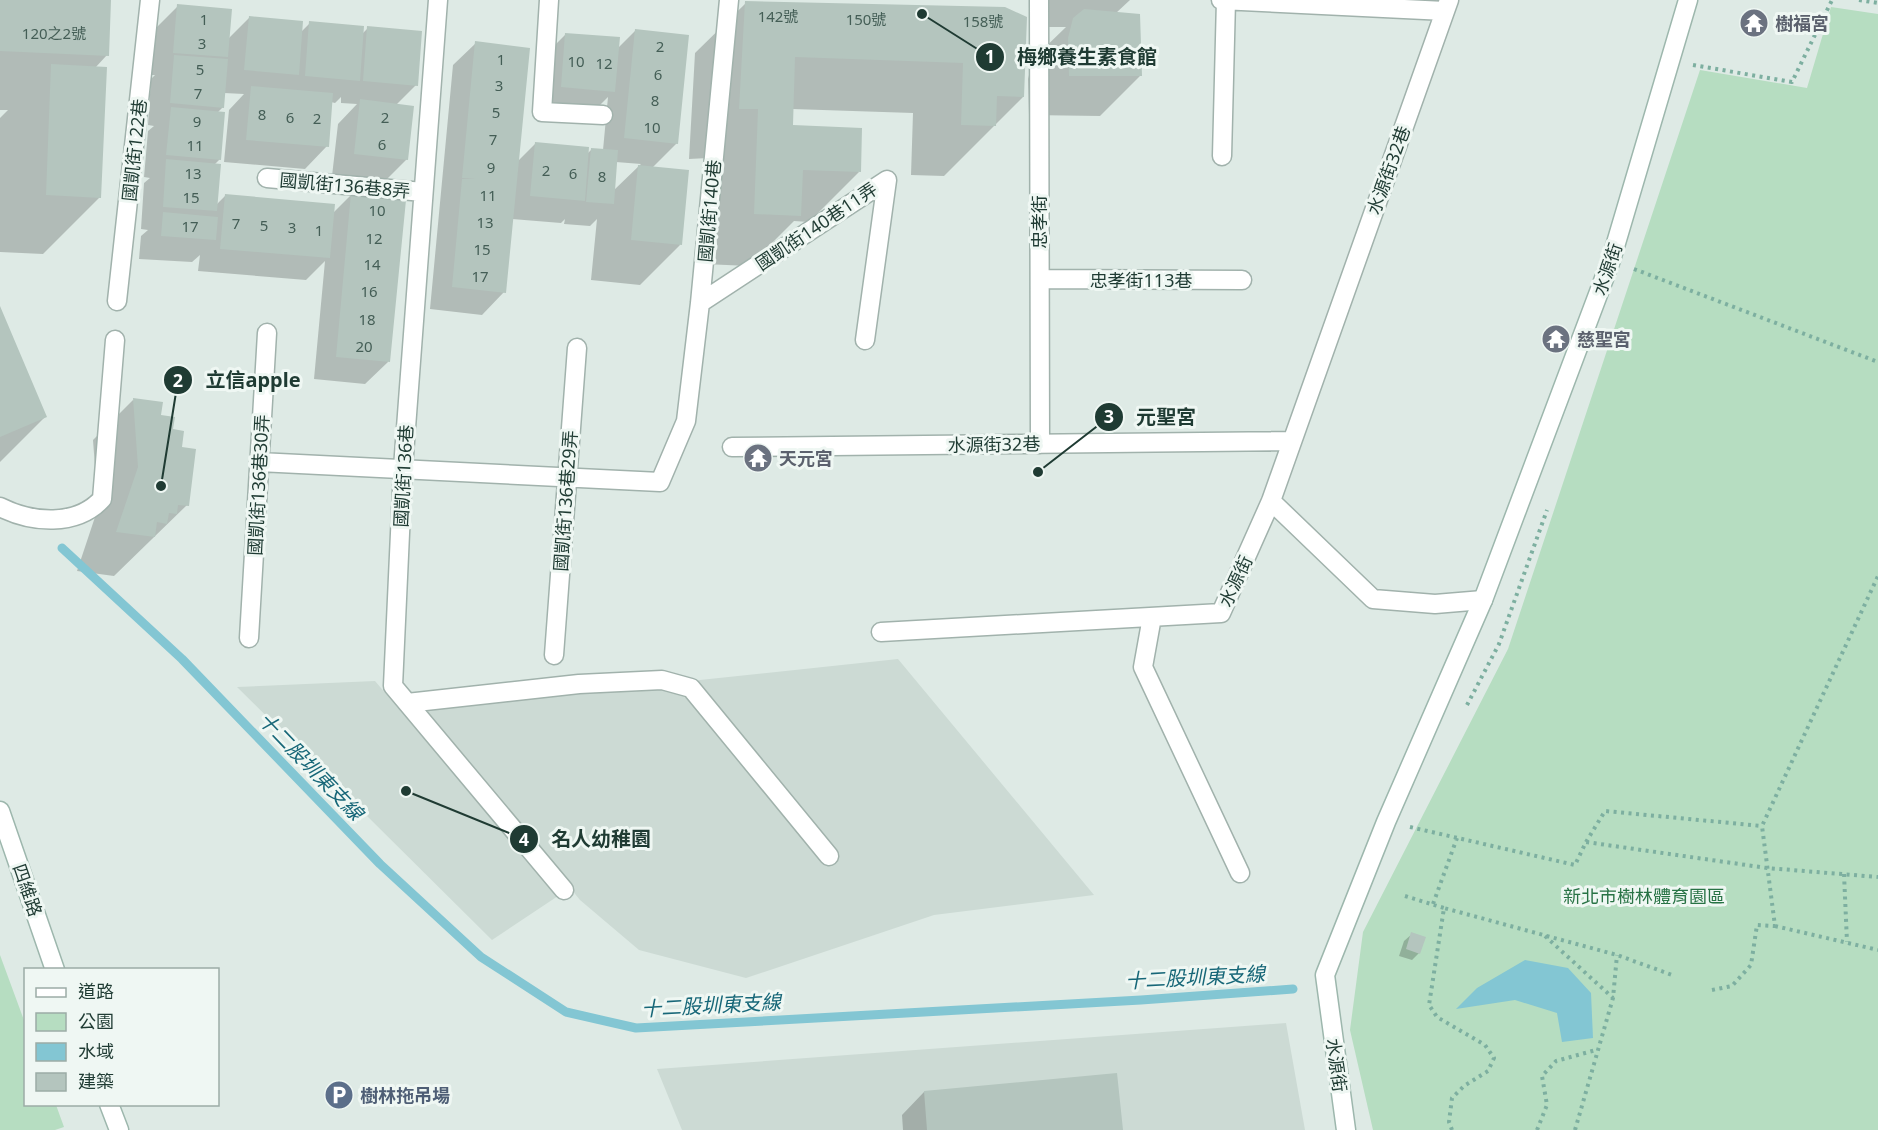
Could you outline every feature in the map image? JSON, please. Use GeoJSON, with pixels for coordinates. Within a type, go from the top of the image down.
{"type":"FeatureCollection","features":[{"type":"Feature","properties":{"kind":"street","name":"國凱街122巷"},"geometry":{"type":"LineString","coordinates":[[117,301],[150,0]]}},
{"type":"Feature","properties":{"kind":"street","name":"國凱街136巷"},"geometry":{"type":"LineString","coordinates":[[438,0],[402,468],[393,686],[564,890]]}},
{"type":"Feature","properties":{"kind":"street"},"geometry":{"type":"LineString","coordinates":[[549,0],[542,112],[603,115]]}},
{"type":"Feature","properties":{"kind":"street","name":"國凱街140巷"},"geometry":{"type":"LineString","coordinates":[[567,476],[660,482],[686,422],[700,303],[729,0]]}},
{"type":"Feature","properties":{"kind":"street","name":"忠孝街"},"geometry":{"type":"LineString","coordinates":[[1039,0],[1040,444]]}},
{"type":"Feature","properties":{"kind":"street"},"geometry":{"type":"LineString","coordinates":[[1221,0],[1447,5]]}},
{"type":"Feature","properties":{"kind":"street"},"geometry":{"type":"LineString","coordinates":[[1222,156],[1226,0]]}},
{"type":"Feature","properties":{"kind":"street","name":"水源街"},"geometry":{"type":"LineString","coordinates":[[1346,1130],[1325,975],[1386,822],[1483,600],[1611,260],[1688,0]]}},
{"type":"Feature","properties":{"kind":"street","name":"水源街32巷"},"geometry":{"type":"LineString","coordinates":[[1271,501],[1447,5]]}},
{"type":"Feature","properties":{"kind":"street","name":"國凱街136巷8弄"},"geometry":{"type":"LineString","coordinates":[[267,178],[423,192]]}},
{"type":"Feature","properties":{"kind":"street","name":"國凱街140巷11弄"},"geometry":{"type":"LineString","coordinates":[[700,303],[887,180],[865,340]]}},
{"type":"Feature","properties":{"kind":"street","name":"忠孝街113巷"},"geometry":{"type":"LineString","coordinates":[[1040,279],[1242,280]]}},
{"type":"Feature","properties":{"kind":"street","name":"國凱街136巷30弄"},"geometry":{"type":"LineString","coordinates":[[249,638],[267,333]]}},
{"type":"Feature","properties":{"kind":"street"},"geometry":{"type":"LineString","coordinates":[[0,507],[13,513],[66,520],[84,514],[102,499],[115,340]]}},
{"type":"Feature","properties":{"kind":"street","name":"國凱街136巷29弄"},"geometry":{"type":"LineString","coordinates":[[554,655],[577,348]]}},
{"type":"Feature","properties":{"kind":"street","name":"水源街32巷"},"geometry":{"type":"LineString","coordinates":[[732,447],[1292,441]]}},
{"type":"Feature","properties":{"kind":"street"},"geometry":{"type":"LineString","coordinates":[[259,462],[567,476]]}},
{"type":"Feature","properties":{"kind":"street"},"geometry":{"type":"LineString","coordinates":[[1271,501],[1373,599],[1435,604],[1483,600]]}},
{"type":"Feature","properties":{"kind":"street","name":"水源街"},"geometry":{"type":"LineString","coordinates":[[881,633],[1221,613],[1271,501]]}},
{"type":"Feature","properties":{"kind":"street"},"geometry":{"type":"LineString","coordinates":[[1152,617],[1143,667],[1240,873]]}},
{"type":"Feature","properties":{"kind":"street"},"geometry":{"type":"LineString","coordinates":[[407,703],[579,684],[662,680],[691,688],[830,856]]}},
{"type":"Feature","properties":{"kind":"street","name":"四維路"},"geometry":{"type":"LineString","coordinates":[[0,811],[56,968]]}},
{"type":"Feature","properties":{"kind":"street"},"geometry":{"type":"LineString","coordinates":[[110,1106],[119,1130]]}},
{"type":"Feature","properties":{"kind":"path"},"geometry":{"type":"LineString","coordinates":[[1670,61],[1792,82],[1832,0]]}},
{"type":"Feature","properties":{"kind":"path"},"geometry":{"type":"LineString","coordinates":[[1859,0],[1878,3]]}},
{"type":"Feature","properties":{"kind":"path"},"geometry":{"type":"LineString","coordinates":[[1611,260],[1878,362]]}},
{"type":"Feature","properties":{"kind":"path"},"geometry":{"type":"LineString","coordinates":[[1775,926],[1762,826],[1878,576]]}},
{"type":"Feature","properties":{"kind":"path"},"geometry":{"type":"LineString","coordinates":[[1386,822],[1575,865],[1605,811],[1762,826]]}},
{"type":"Feature","properties":{"kind":"path"},"geometry":{"type":"LineString","coordinates":[[1433,904],[1457,838]]}},
{"type":"Feature","properties":{"kind":"path"},"geometry":{"type":"LineString","coordinates":[[1586,842],[1767,868],[1878,877]]}},
{"type":"Feature","properties":{"kind":"path"},"geometry":{"type":"LineString","coordinates":[[1844,874],[1847,942]]}},
{"type":"Feature","properties":{"kind":"path"},"geometry":{"type":"LineString","coordinates":[[1405,896],[1617,955],[1675,976]]}},
{"type":"Feature","properties":{"kind":"path"},"geometry":{"type":"LineString","coordinates":[[1444,908],[1428,1005],[1437,1017],[1485,1045],[1494,1058],[1488,1071],[1464,1086],[1452,1098],[1449,1122],[1452,1130]]}},
{"type":"Feature","properties":{"kind":"path"},"geometry":{"type":"LineString","coordinates":[[1712,990],[1732,986],[1751,965],[1757,925],[1775,926],[1878,950]]}},
{"type":"Feature","properties":{"kind":"path"},"geometry":{"type":"LineString","coordinates":[[1544,935],[1613,998]]}},
{"type":"Feature","properties":{"kind":"path"},"geometry":{"type":"LineString","coordinates":[[1575,1130],[1613,998],[1617,955]]}},
{"type":"Feature","properties":{"kind":"path"},"geometry":{"type":"LineString","coordinates":[[1536,1130],[1547,1105],[1542,1076],[1556,1061],[1597,1050]]}},
{"type":"Feature","properties":{"kind":"shaded area"},"geometry":{"type":"Polygon","coordinates":[[[898,659],[1094,895],[934,915],[746,978],[639,950],[580,900],[425,709],[898,659]]]}},
{"type":"Feature","properties":{"kind":"shaded area"},"geometry":{"type":"Polygon","coordinates":[[[375,681],[558,896],[492,940],[237,687],[375,681]]]}},
{"type":"Feature","properties":{"kind":"shaded area"},"geometry":{"type":"Polygon","coordinates":[[[1286,1023],[1305,1130],[682,1130],[657,1069],[1286,1023]]]}},
{"type":"Feature","properties":{"kind":"green space","name":"新北市樹林體育園區"},"geometry":{"type":"Polygon","coordinates":[[[1831,7],[1878,14],[1878,1130],[1373,1130],[1350,1030],[1363,932],[1508,649],[1700,70],[1807,88],[1831,7]]]}},
{"type":"Feature","properties":{"kind":"green space"},"geometry":{"type":"Polygon","coordinates":[[[0,955],[24,1020],[24,1106],[56,1106],[64,1127],[55,1130],[0,1130],[0,955]]]}},
{"type":"Feature","properties":{"kind":"water"},"geometry":{"type":"Polygon","coordinates":[[[1525,960],[1568,968],[1591,993],[1593,1038],[1562,1042],[1557,1013],[1515,1000],[1456,1009],[1477,988],[1525,960]]]}},
{"type":"Feature","properties":{"kind":"building"},"geometry":{"type":"Polygon","coordinates":[[[0,0],[111,0],[109,56],[0,51],[0,0]]]}},
{"type":"Feature","properties":{"kind":"building"},"geometry":{"type":"Polygon","coordinates":[[[745,1],[1005,7],[1027,17],[1024,97],[997,96],[996,126],[961,125],[963,63],[795,57],[793,125],[862,128],[861,172],[803,170],[801,216],[754,214],[758,109],[739,109],[745,1]]]}},
{"type":"Feature","properties":{"kind":"building"},"geometry":{"type":"Polygon","coordinates":[[[177,4],[232,9],[228,57],[173,53],[177,4]]]}},
{"type":"Feature","properties":{"kind":"building"},"geometry":{"type":"Polygon","coordinates":[[[1084,9],[1140,14],[1142,76],[1069,76],[1068,38],[1073,18],[1084,9]]]}},
{"type":"Feature","properties":{"kind":"building"},"geometry":{"type":"Polygon","coordinates":[[[249,16],[303,21],[299,75],[244,70],[249,16]]]}},
{"type":"Feature","properties":{"kind":"building"},"geometry":{"type":"Polygon","coordinates":[[[309,21],[364,26],[360,81],[305,76],[309,21]]]}},
{"type":"Feature","properties":{"kind":"building"},"geometry":{"type":"Polygon","coordinates":[[[367,26],[422,31],[418,86],[363,81],[367,26]]]}},
{"type":"Feature","properties":{"kind":"building"},"geometry":{"type":"Polygon","coordinates":[[[635,29],[689,35],[678,144],[624,138],[635,29]]]}},
{"type":"Feature","properties":{"kind":"building"},"geometry":{"type":"Polygon","coordinates":[[[565,33],[620,37],[615,92],[561,87],[565,33]]]}},
{"type":"Feature","properties":{"kind":"building"},"geometry":{"type":"Polygon","coordinates":[[[475,41],[530,48],[506,293],[452,287],[462,179],[476,179],[462,178],[475,41]]]}},
{"type":"Feature","properties":{"kind":"building"},"geometry":{"type":"Polygon","coordinates":[[[174,55],[228,59],[224,108],[170,103],[174,55]]]}},
{"type":"Feature","properties":{"kind":"building"},"geometry":{"type":"Polygon","coordinates":[[[51,64],[107,67],[101,198],[46,195],[51,64]]]}},
{"type":"Feature","properties":{"kind":"building"},"geometry":{"type":"Polygon","coordinates":[[[251,86],[333,93],[329,147],[246,140],[251,86]]]}},
{"type":"Feature","properties":{"kind":"building"},"geometry":{"type":"Polygon","coordinates":[[[360,99],[414,106],[408,160],[354,154],[360,99]]]}},
{"type":"Feature","properties":{"kind":"building"},"geometry":{"type":"Polygon","coordinates":[[[171,107],[225,112],[221,160],[166,155],[171,107]]]}},
{"type":"Feature","properties":{"kind":"building"},"geometry":{"type":"Polygon","coordinates":[[[535,142],[589,147],[585,201],[530,196],[535,142]]]}},
{"type":"Feature","properties":{"kind":"building"},"geometry":{"type":"Polygon","coordinates":[[[591,148],[618,150],[614,204],[586,202],[591,148]]]}},
{"type":"Feature","properties":{"kind":"building"},"geometry":{"type":"Polygon","coordinates":[[[166,159],[221,164],[217,211],[163,207],[166,159]]]}},
{"type":"Feature","properties":{"kind":"building"},"geometry":{"type":"Polygon","coordinates":[[[638,165],[689,170],[682,245],[631,240],[638,165]]]}},
{"type":"Feature","properties":{"kind":"building"},"geometry":{"type":"Polygon","coordinates":[[[351,193],[406,200],[390,362],[336,357],[351,193]]]}},
{"type":"Feature","properties":{"kind":"building"},"geometry":{"type":"Polygon","coordinates":[[[225,194],[335,204],[330,258],[220,249],[225,194]]]}},
{"type":"Feature","properties":{"kind":"building"},"geometry":{"type":"Polygon","coordinates":[[[163,212],[218,217],[216,240],[161,236],[163,212]]]}},
{"type":"Feature","properties":{"kind":"building"},"geometry":{"type":"Polygon","coordinates":[[[0,306],[47,417],[0,437],[0,306]]]}},
{"type":"Feature","properties":{"kind":"building"},"geometry":{"type":"Polygon","coordinates":[[[133,398],[163,402],[161,415],[175,417],[173,429],[184,431],[182,447],[196,449],[189,506],[178,505],[177,514],[169,513],[167,524],[157,522],[155,537],[116,532],[138,467],[133,398]]]}},
{"type":"Feature","properties":{"kind":"building"},"geometry":{"type":"Polygon","coordinates":[[[1411,932],[1426,937],[1420,954],[1406,949],[1411,932]]]}},
{"type":"Feature","properties":{"kind":"building"},"geometry":{"type":"Polygon","coordinates":[[[1117,1073],[1123,1130],[927,1130],[924,1091],[1117,1073]]]}},
{"type":"Feature","properties":{"kind":"waterway","name":"十二股圳東支線"},"geometry":{"type":"LineString","coordinates":[[62,548],[182,659],[380,864],[481,957],[566,1012],[636,1028],[1141,1000],[1293,989]]}},
{"type":"Feature","properties":{"kind":"place","name":"梅鄉養生素食館"},"geometry":{"type":"Point","coordinates":[922,14]}},
{"type":"Feature","properties":{"kind":"place","name":"樹福宮"},"geometry":{"type":"Point","coordinates":[1754,23]}},
{"type":"Feature","properties":{"kind":"place","name":"慈聖宮"},"geometry":{"type":"Point","coordinates":[1556,339]}},
{"type":"Feature","properties":{"kind":"place","name":"天元宮"},"geometry":{"type":"Point","coordinates":[758,458]}},
{"type":"Feature","properties":{"kind":"place","name":"元聖宮"},"geometry":{"type":"Point","coordinates":[1038,472]}},
{"type":"Feature","properties":{"kind":"place","name":"立信apple"},"geometry":{"type":"Point","coordinates":[161,486]}},
{"type":"Feature","properties":{"kind":"place","name":"名人幼稚園"},"geometry":{"type":"Point","coordinates":[406,791]}},
{"type":"Feature","properties":{"kind":"place","name":"樹林拖吊場"},"geometry":{"type":"Point","coordinates":[339,1095]}}]}
